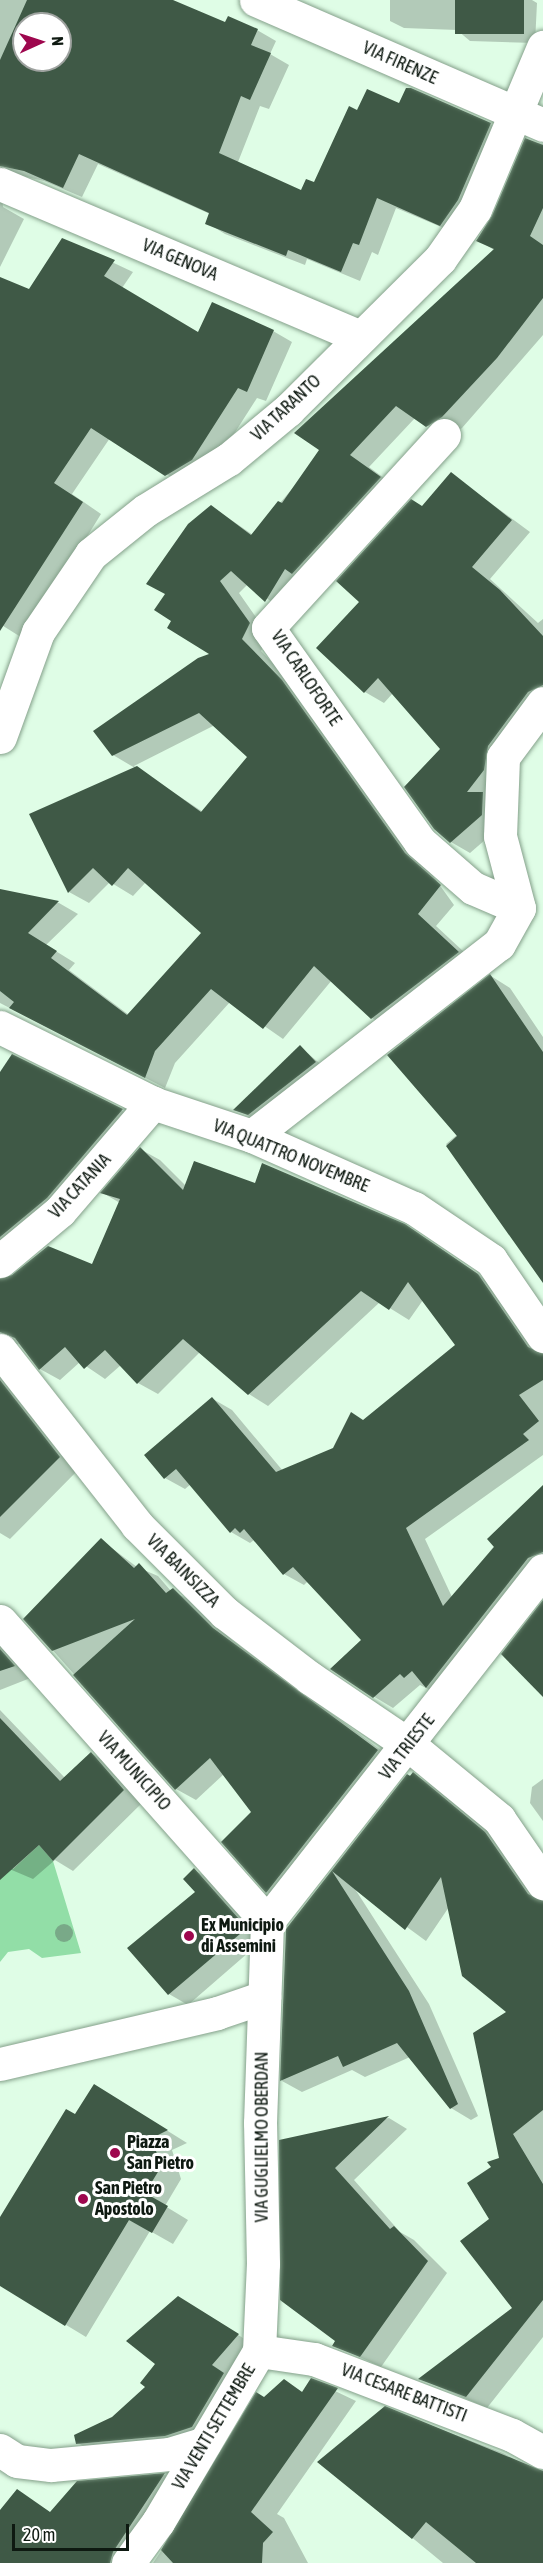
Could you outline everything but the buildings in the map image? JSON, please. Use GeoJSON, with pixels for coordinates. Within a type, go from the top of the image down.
{"type":"FeatureCollection","features":[{"type":"Feature","properties":{"kind":"street","name":"VIA FIRENZE"},"geometry":{"type":"LineString","coordinates":[[256,0],[543,125]]}},
{"type":"Feature","properties":{"kind":"street","name":"VIA TARANTO"},"geometry":{"type":"LineString","coordinates":[[0,737],[38,632],[91,554],[146,510],[237,452],[288,410],[440,259],[469,217],[543,47]]}},
{"type":"Feature","properties":{"kind":"street","name":"VIA GENOVA"},"geometry":{"type":"LineString","coordinates":[[0,184],[360,337]]}},
{"type":"Feature","properties":{"kind":"street","name":"VIA CARLOFORTE"},"geometry":{"type":"LineString","coordinates":[[444,435],[268,628],[420,842],[473,888],[519,908]]}},
{"type":"Feature","properties":{"kind":"street"},"geometry":{"type":"LineString","coordinates":[[252,1136],[499,944],[519,908],[500,836],[503,757],[543,703]]}},
{"type":"Feature","properties":{"kind":"street","name":"VIA QUATTRO NOVEMBRE"},"geometry":{"type":"LineString","coordinates":[[0,1028],[153,1103],[252,1136],[414,1208],[491,1260],[543,1336]]}},
{"type":"Feature","properties":{"kind":"street","name":"VIA CATANIA"},"geometry":{"type":"LineString","coordinates":[[0,1261],[60,1211],[153,1103]]}},
{"type":"Feature","properties":{"kind":"street","name":"VIA BAINSIZZA"},"geometry":{"type":"LineString","coordinates":[[0,1350],[137,1525],[225,1613],[310,1678],[409,1745],[500,1819],[543,1883]]}},
{"type":"Feature","properties":{"kind":"street","name":"VIA TRIESTE"},"geometry":{"type":"LineString","coordinates":[[267,1922],[409,1745],[543,1570]]}},
{"type":"Feature","properties":{"kind":"street","name":"VIA MUNICIPIO"},"geometry":{"type":"LineString","coordinates":[[0,1621],[267,1922]]}},
{"type":"Feature","properties":{"kind":"street","name":"VIA GUGLIELMO OBERDAN"},"geometry":{"type":"LineString","coordinates":[[259,2351],[267,1922]]}},
{"type":"Feature","properties":{"kind":"street"},"geometry":{"type":"LineString","coordinates":[[0,2064],[217,2013],[264,1997]]}},
{"type":"Feature","properties":{"kind":"street","name":"VIA VENTI SETTEMBRE"},"geometry":{"type":"LineString","coordinates":[[128,2563],[158,2522],[259,2351]]}},
{"type":"Feature","properties":{"kind":"street","name":"VIA CESARE BATTISTI"},"geometry":{"type":"LineString","coordinates":[[259,2351],[314,2359],[512,2435],[543,2452]]}},
{"type":"Feature","properties":{"kind":"street"},"geometry":{"type":"LineString","coordinates":[[0,2451],[17,2461],[51,2465],[169,2454],[204,2443]]}},
{"type":"Feature","properties":{"kind":"green space"},"geometry":{"type":"Polygon","coordinates":[[[39,1845],[53,1861],[81,1953],[42,1958],[29,1949],[8,1952],[0,1962],[0,1855],[13,1869],[39,1845]]]}},
{"type":"Feature","properties":{"kind":"place","name":"Ex Municipio di Assemini"},"geometry":{"type":"Point","coordinates":[189,1936]}},
{"type":"Feature","properties":{"kind":"place","name":"Piazza San Pietro"},"geometry":{"type":"Point","coordinates":[115,2153]}},
{"type":"Feature","properties":{"kind":"place","name":"San Pietro Apostolo"},"geometry":{"type":"Point","coordinates":[83,2199]}}]}
